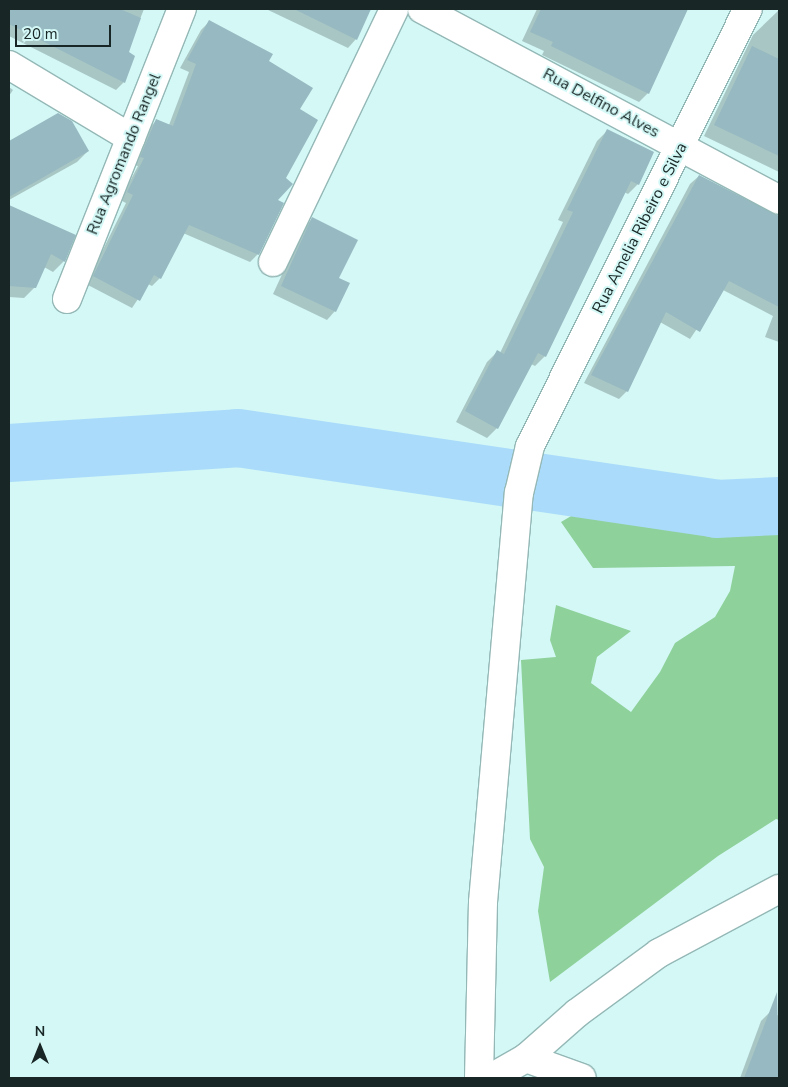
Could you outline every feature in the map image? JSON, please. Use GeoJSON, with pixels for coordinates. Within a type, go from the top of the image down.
{"type":"FeatureCollection","features":[{"type":"Feature","properties":{"kind":"street","name":"Rua Agromando Rangel"},"geometry":{"type":"LineString","coordinates":[[67,299],[182,9]]}},
{"type":"Feature","properties":{"kind":"street"},"geometry":{"type":"LineString","coordinates":[[273,262],[394,9]]}},
{"type":"Feature","properties":{"kind":"street","name":"Rua Delfino Alves"},"geometry":{"type":"LineString","coordinates":[[422,9],[779,200]]}},
{"type":"Feature","properties":{"kind":"street","name":"Rua Amelia Ribeiro e Silva"},"geometry":{"type":"LineString","coordinates":[[479,1078],[483,902],[517,539],[519,493],[530,446],[748,9]]}},
{"type":"Feature","properties":{"kind":"street"},"geometry":{"type":"LineString","coordinates":[[9,65],[131,138]]}},
{"type":"Feature","properties":{"kind":"street"},"geometry":{"type":"LineString","coordinates":[[491,1078],[526,1058],[577,1013],[658,953],[779,889]]}},
{"type":"Feature","properties":{"kind":"street"},"geometry":{"type":"LineString","coordinates":[[526,1058],[582,1078]]}},
{"type":"Feature","properties":{"kind":"green space"},"geometry":{"type":"Polygon","coordinates":[[[634,479],[779,491],[779,820],[776,819],[718,856],[550,982],[538,911],[544,867],[530,839],[521,660],[556,657],[550,640],[556,605],[631,631],[597,657],[591,683],[631,712],[660,672],[675,643],[715,617],[730,591],[735,566],[593,568],[561,522],[634,479]]]}},
{"type":"Feature","properties":{"kind":"building"},"geometry":{"type":"Polygon","coordinates":[[[9,9],[120,9],[141,18],[129,52],[135,56],[125,83],[9,24],[9,9]]]}},
{"type":"Feature","properties":{"kind":"building"},"geometry":{"type":"Polygon","coordinates":[[[294,9],[371,9],[357,40],[294,9]]]}},
{"type":"Feature","properties":{"kind":"building"},"geometry":{"type":"Polygon","coordinates":[[[541,9],[688,9],[649,94],[551,46],[553,42],[530,32],[541,9]]]}},
{"type":"Feature","properties":{"kind":"building"},"geometry":{"type":"Polygon","coordinates":[[[209,20],[273,54],[269,61],[313,88],[300,109],[318,120],[286,178],[293,184],[278,200],[284,203],[259,255],[189,225],[161,279],[154,275],[140,301],[93,276],[133,195],[127,192],[144,158],[140,157],[156,119],[173,126],[196,64],[187,60],[209,20]]]}},
{"type":"Feature","properties":{"kind":"building"},"geometry":{"type":"Polygon","coordinates":[[[752,46],[779,59],[779,156],[714,125],[752,46]]]}},
{"type":"Feature","properties":{"kind":"building"},"geometry":{"type":"Polygon","coordinates":[[[58,113],[72,121],[89,151],[9,197],[9,141],[58,113]]]}},
{"type":"Feature","properties":{"kind":"building"},"geometry":{"type":"Polygon","coordinates":[[[607,129],[654,152],[639,185],[631,181],[546,357],[538,353],[498,429],[465,411],[497,350],[504,354],[573,212],[567,210],[607,129]]]}},
{"type":"Feature","properties":{"kind":"building"},"geometry":{"type":"Polygon","coordinates":[[[699,175],[779,216],[779,307],[729,281],[700,332],[666,312],[628,392],[591,375],[699,175]]]}},
{"type":"Feature","properties":{"kind":"building"},"geometry":{"type":"Polygon","coordinates":[[[9,205],[76,235],[65,262],[51,254],[36,288],[9,286],[9,205]]]}},
{"type":"Feature","properties":{"kind":"building"},"geometry":{"type":"Polygon","coordinates":[[[312,217],[358,240],[339,278],[350,283],[336,312],[281,286],[312,217]]]}},
{"type":"Feature","properties":{"kind":"building"},"geometry":{"type":"Polygon","coordinates":[[[777,992],[779,1078],[744,1078],[777,992]]]}},
{"type":"Feature","properties":{"kind":"waterway"},"geometry":{"type":"LineString","coordinates":[[9,453],[238,438],[716,509],[779,506]]}}]}
